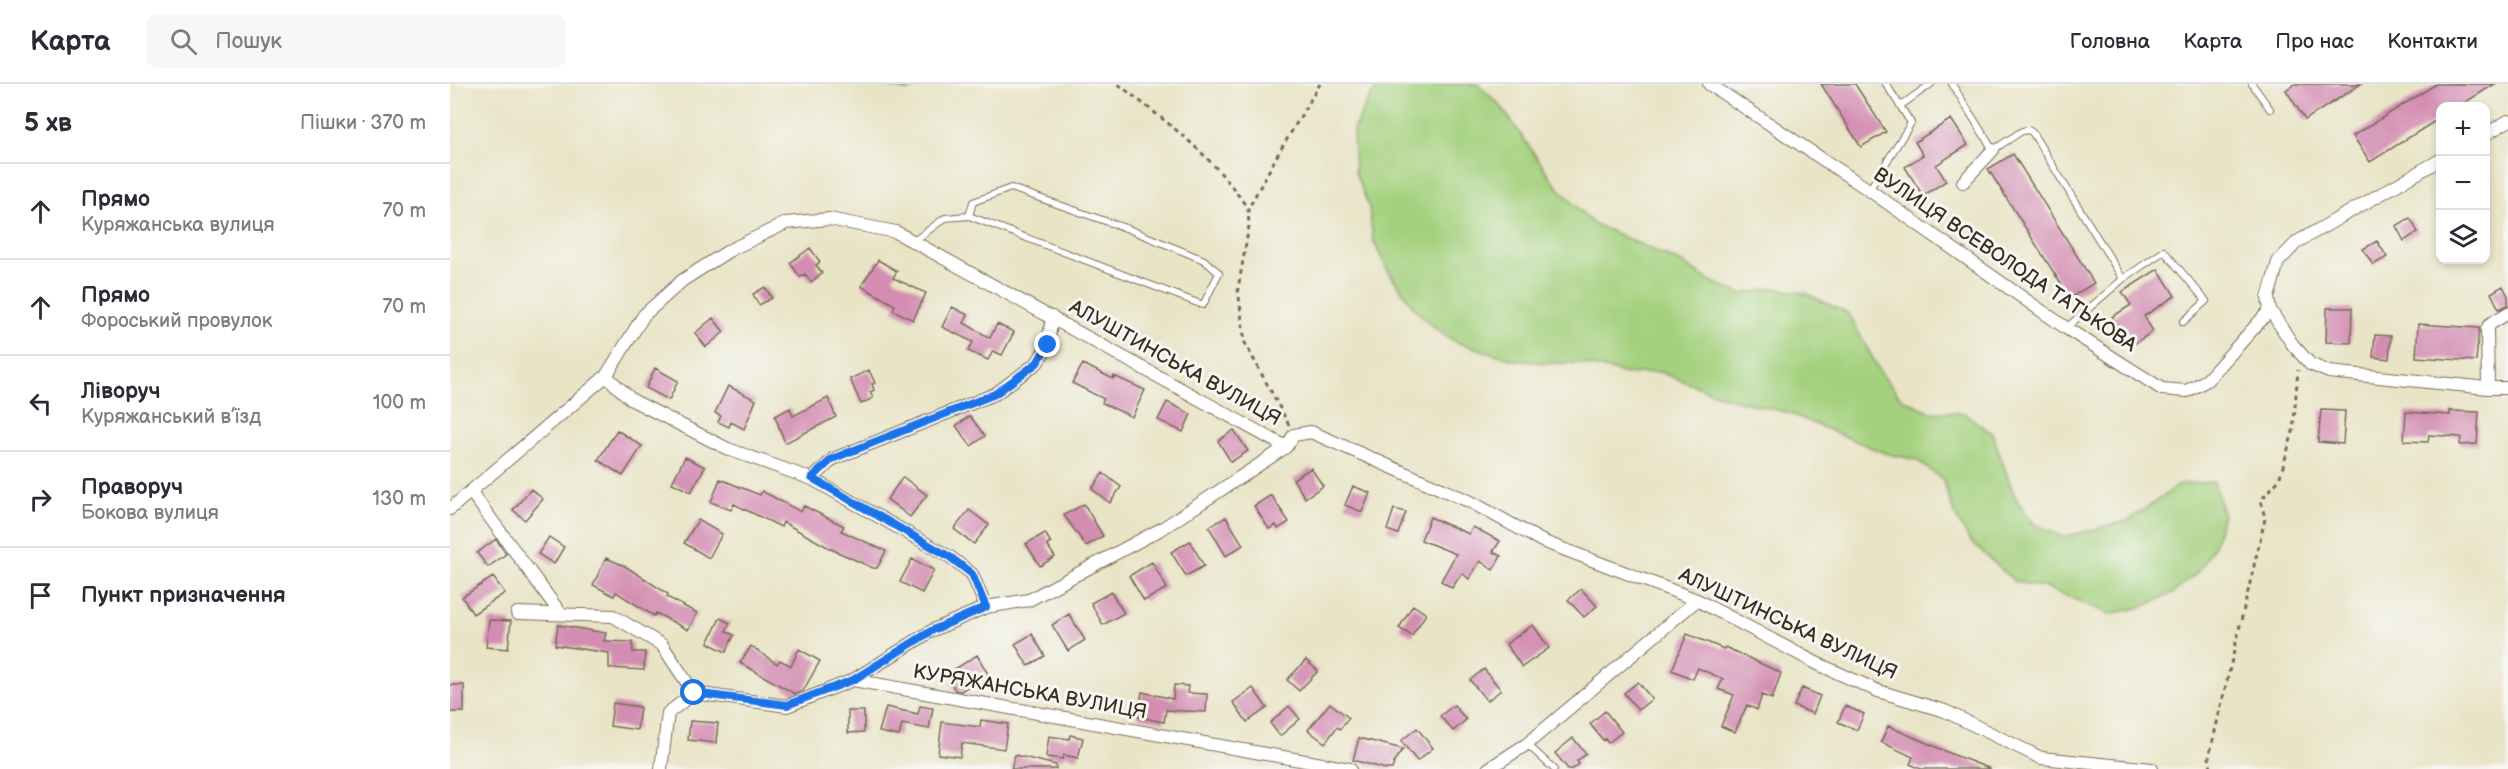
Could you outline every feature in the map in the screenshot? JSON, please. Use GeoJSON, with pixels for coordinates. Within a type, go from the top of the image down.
{"type":"FeatureCollection","features":[{"type":"Feature","properties":{"kind":"street","name":"ВУЛИЦЯ ВСЕВОЛОДА ТАТЬКОВА"},"geometry":{"type":"LineString","coordinates":[[1709,84],[1723,88],[2066,328],[2162,389],[2187,391],[2207,380],[2270,310]]}},
{"type":"Feature","properties":{"kind":"street"},"geometry":{"type":"LineString","coordinates":[[2490,132],[2508,121]]}},
{"type":"Feature","properties":{"kind":"street"},"geometry":{"type":"LineString","coordinates":[[1963,182],[1993,150]]}},
{"type":"Feature","properties":{"kind":"street"},"geometry":{"type":"LineString","coordinates":[[2436,162],[2297,242],[2278,262],[2268,298],[2270,310],[2293,345],[2310,364],[2329,372],[2508,388]]}},
{"type":"Feature","properties":{"kind":"street","name":"АЛУШТИНСЬКА ВУЛИЦЯ"},"geometry":{"type":"LineString","coordinates":[[450,509],[606,376],[644,315],[683,280],[730,250],[786,223],[829,219],[896,232],[1286,447],[1294,435],[1311,432],[1471,502],[1542,542],[1697,600],[1878,691],[1945,711],[2041,758],[2152,769]]}},
{"type":"Feature","properties":{"kind":"street"},"geometry":{"type":"LineString","coordinates":[[2488,388],[2487,329],[2490,324],[2508,313]]}},
{"type":"Feature","properties":{"kind":"street"},"geometry":{"type":"LineString","coordinates":[[812,478],[832,459],[995,394],[1037,363],[1048,345],[1052,317]]}},
{"type":"Feature","properties":{"kind":"street"},"geometry":{"type":"LineString","coordinates":[[606,376],[632,400],[728,449],[812,478],[950,557],[972,574],[986,607]]}},
{"type":"Feature","properties":{"kind":"street"},"geometry":{"type":"LineString","coordinates":[[661,769],[668,713],[694,693],[787,705],[853,680],[933,630],[986,607],[1029,600],[1162,528],[1286,447]]}},
{"type":"Feature","properties":{"kind":"street"},"geometry":{"type":"LineString","coordinates":[[471,492],[561,614]]}},
{"type":"Feature","properties":{"kind":"street"},"geometry":{"type":"LineString","coordinates":[[1488,769],[1527,744],[1697,600]]}},
{"type":"Feature","properties":{"kind":"street"},"geometry":{"type":"LineString","coordinates":[[517,613],[613,616],[662,645],[694,693]]}},
{"type":"Feature","properties":{"kind":"street","name":"КУРЯЖАНСЬКА ВУЛИЦЯ"},"geometry":{"type":"LineString","coordinates":[[853,680],[1350,769]]}},
{"type":"Feature","properties":{"kind":"lane"},"geometry":{"type":"LineString","coordinates":[[1869,190],[1911,123],[1886,84]]}},
{"type":"Feature","properties":{"kind":"lane"},"geometry":{"type":"LineString","coordinates":[[1900,106],[1931,84]]}},
{"type":"Feature","properties":{"kind":"lane"},"geometry":{"type":"LineString","coordinates":[[1952,84],[1993,150],[2022,131],[2032,132],[2123,279]]}},
{"type":"Feature","properties":{"kind":"lane"},"geometry":{"type":"LineString","coordinates":[[2252,84],[2270,109]]}},
{"type":"Feature","properties":{"kind":"lane"},"geometry":{"type":"LineString","coordinates":[[913,242],[945,218],[969,216],[1203,305],[1219,273],[1204,260],[1131,230],[1011,188],[973,202],[969,216]]}},
{"type":"Feature","properties":{"kind":"lane"},"geometry":{"type":"LineString","coordinates":[[2066,328],[2123,279],[2164,250],[2206,301],[2183,322]]}},
{"type":"Feature","properties":{"kind":"lane"},"geometry":{"type":"LineString","coordinates":[[1527,744],[1554,769]]}},
{"type":"Feature","properties":{"kind":"path"},"geometry":{"type":"LineString","coordinates":[[1118,84],[1197,147],[1229,181],[1248,209],[1249,226],[1238,289],[1245,343],[1294,435]]}},
{"type":"Feature","properties":{"kind":"path"},"geometry":{"type":"LineString","coordinates":[[1248,209],[1320,84]]}},
{"type":"Feature","properties":{"kind":"path"},"geometry":{"type":"LineString","coordinates":[[2211,769],[2209,757],[2265,519],[2260,500],[2279,480],[2294,432],[2298,367]]}},
{"type":"Feature","properties":{"kind":"green space"},"geometry":{"type":"Polygon","coordinates":[[[1379,84],[1477,84],[1500,105],[1556,185],[1592,223],[1682,263],[1710,281],[1741,294],[1774,288],[1807,294],[1849,314],[1880,372],[1901,398],[1931,412],[1964,413],[1992,433],[2015,497],[2034,524],[2063,537],[2127,521],[2181,484],[2214,482],[2223,514],[2214,546],[2199,571],[2173,593],[2142,607],[2110,614],[2047,588],[2014,581],[1970,541],[1954,513],[1943,480],[1917,460],[1884,453],[1789,413],[1724,397],[1660,372],[1627,374],[1578,363],[1514,360],[1456,342],[1438,331],[1414,308],[1387,269],[1373,240],[1369,207],[1355,172],[1353,130],[1379,84]]]}},
{"type":"Feature","properties":{"kind":"water"},"geometry":{"type":"Polygon","coordinates":[[[880,84],[920,84],[906,91],[880,84]]]}},
{"type":"Feature","properties":{"kind":"building"},"geometry":{"type":"Polygon","coordinates":[[[1821,84],[1855,84],[1886,132],[1861,147],[1821,84]]]}},
{"type":"Feature","properties":{"kind":"building"},"geometry":{"type":"Polygon","coordinates":[[[2295,84],[2361,84],[2305,120],[2286,90],[2295,84]]]}},
{"type":"Feature","properties":{"kind":"building"},"geometry":{"type":"Polygon","coordinates":[[[2436,84],[2495,84],[2466,102],[2436,102],[2436,121],[2370,162],[2353,136],[2436,84]]]}},
{"type":"Feature","properties":{"kind":"building"},"geometry":{"type":"Polygon","coordinates":[[[1951,119],[1968,145],[1936,165],[1946,181],[1923,196],[1905,167],[1923,155],[1915,142],[1951,119]]]}},
{"type":"Feature","properties":{"kind":"building"},"geometry":{"type":"Polygon","coordinates":[[[2013,154],[2094,283],[2070,298],[1988,169],[2013,154]]]}},
{"type":"Feature","properties":{"kind":"building"},"geometry":{"type":"Polygon","coordinates":[[[2410,218],[2418,232],[2404,241],[2396,226],[2410,218]]]}},
{"type":"Feature","properties":{"kind":"building"},"geometry":{"type":"Polygon","coordinates":[[[2377,241],[2387,257],[2373,265],[2363,249],[2377,241]]]}},
{"type":"Feature","properties":{"kind":"building"},"geometry":{"type":"Polygon","coordinates":[[[810,248],[820,262],[816,265],[822,273],[811,282],[805,274],[800,277],[790,263],[810,248]]]}},
{"type":"Feature","properties":{"kind":"building"},"geometry":{"type":"Polygon","coordinates":[[[878,260],[897,271],[893,278],[926,293],[913,320],[893,310],[895,305],[861,286],[878,260]]]}},
{"type":"Feature","properties":{"kind":"building"},"geometry":{"type":"Polygon","coordinates":[[[2158,269],[2175,296],[2144,316],[2153,331],[2131,346],[2112,317],[2131,305],[2122,292],[2158,269]]]}},
{"type":"Feature","properties":{"kind":"building"},"geometry":{"type":"Polygon","coordinates":[[[2503,286],[2508,296],[2508,305],[2499,309],[2491,293],[2503,286]]]}},
{"type":"Feature","properties":{"kind":"building"},"geometry":{"type":"Polygon","coordinates":[[[765,287],[772,298],[759,305],[753,294],[765,287]]]}},
{"type":"Feature","properties":{"kind":"building"},"geometry":{"type":"Polygon","coordinates":[[[952,307],[968,315],[964,323],[990,338],[997,324],[1014,332],[1002,355],[993,351],[988,360],[968,351],[973,342],[942,327],[952,307]]]}},
{"type":"Feature","properties":{"kind":"building"},"geometry":{"type":"Polygon","coordinates":[[[2327,308],[2352,308],[2351,343],[2326,342],[2327,308]]]}},
{"type":"Feature","properties":{"kind":"building"},"geometry":{"type":"Polygon","coordinates":[[[713,318],[724,332],[706,347],[695,333],[713,318]]]}},
{"type":"Feature","properties":{"kind":"building"},"geometry":{"type":"Polygon","coordinates":[[[2418,324],[2479,328],[2476,361],[2416,357],[2418,324]]]}},
{"type":"Feature","properties":{"kind":"building"},"geometry":{"type":"Polygon","coordinates":[[[2375,335],[2391,336],[2389,359],[2373,357],[2375,335]]]}},
{"type":"Feature","properties":{"kind":"building"},"geometry":{"type":"Polygon","coordinates":[[[1083,364],[1113,379],[1114,376],[1145,390],[1132,417],[1102,403],[1104,399],[1072,383],[1083,364]]]}},
{"type":"Feature","properties":{"kind":"building"},"geometry":{"type":"Polygon","coordinates":[[[655,368],[678,381],[669,400],[646,388],[655,368]]]}},
{"type":"Feature","properties":{"kind":"building"},"geometry":{"type":"Polygon","coordinates":[[[869,370],[875,383],[872,384],[874,390],[870,392],[873,398],[861,404],[850,379],[869,370]]]}},
{"type":"Feature","properties":{"kind":"building"},"geometry":{"type":"Polygon","coordinates":[[[728,386],[756,400],[744,429],[731,422],[729,427],[718,422],[721,416],[715,413],[728,386]]]}},
{"type":"Feature","properties":{"kind":"building"},"geometry":{"type":"Polygon","coordinates":[[[828,398],[836,417],[785,443],[775,416],[790,408],[793,416],[828,398]]]}},
{"type":"Feature","properties":{"kind":"building"},"geometry":{"type":"Polygon","coordinates":[[[1167,402],[1191,414],[1183,432],[1158,420],[1167,402]]]}},
{"type":"Feature","properties":{"kind":"building"},"geometry":{"type":"Polygon","coordinates":[[[2321,410],[2345,411],[2343,444],[2318,442],[2321,410]]]}},
{"type":"Feature","properties":{"kind":"building"},"geometry":{"type":"Polygon","coordinates":[[[2450,411],[2479,412],[2477,444],[2460,445],[2461,437],[2429,435],[2428,442],[2404,441],[2406,412],[2450,415],[2450,411]]]}},
{"type":"Feature","properties":{"kind":"building"},"geometry":{"type":"Polygon","coordinates":[[[970,416],[985,436],[971,446],[956,426],[970,416]]]}},
{"type":"Feature","properties":{"kind":"building"},"geometry":{"type":"Polygon","coordinates":[[[617,430],[642,446],[623,476],[598,460],[617,430]]]}},
{"type":"Feature","properties":{"kind":"building"},"geometry":{"type":"Polygon","coordinates":[[[1234,430],[1248,451],[1231,462],[1218,441],[1234,430]]]}},
{"type":"Feature","properties":{"kind":"building"},"geometry":{"type":"Polygon","coordinates":[[[685,457],[705,467],[691,492],[672,483],[685,457]]]}},
{"type":"Feature","properties":{"kind":"building"},"geometry":{"type":"Polygon","coordinates":[[[1311,468],[1323,486],[1305,498],[1293,479],[1311,468]]]}},
{"type":"Feature","properties":{"kind":"building"},"geometry":{"type":"Polygon","coordinates":[[[1103,473],[1121,487],[1110,503],[1092,489],[1103,473]]]}},
{"type":"Feature","properties":{"kind":"building"},"geometry":{"type":"Polygon","coordinates":[[[903,477],[927,495],[910,517],[887,499],[903,477]]]}},
{"type":"Feature","properties":{"kind":"building"},"geometry":{"type":"Polygon","coordinates":[[[720,479],[760,495],[762,491],[801,512],[804,506],[844,526],[841,531],[886,551],[877,568],[873,568],[831,549],[783,522],[781,527],[734,504],[731,510],[711,502],[720,479]]]}},
{"type":"Feature","properties":{"kind":"building"},"geometry":{"type":"Polygon","coordinates":[[[1353,486],[1370,493],[1362,512],[1345,505],[1353,486]]]}},
{"type":"Feature","properties":{"kind":"building"},"geometry":{"type":"Polygon","coordinates":[[[531,489],[543,499],[525,520],[513,510],[531,489]]]}},
{"type":"Feature","properties":{"kind":"building"},"geometry":{"type":"Polygon","coordinates":[[[1271,495],[1289,522],[1278,529],[1276,525],[1269,529],[1254,506],[1271,495]]]}},
{"type":"Feature","properties":{"kind":"building"},"geometry":{"type":"Polygon","coordinates":[[[1084,504],[1103,536],[1086,546],[1064,515],[1084,504]]]}},
{"type":"Feature","properties":{"kind":"building"},"geometry":{"type":"Polygon","coordinates":[[[1394,509],[1406,512],[1398,534],[1387,530],[1394,509]]]}},
{"type":"Feature","properties":{"kind":"building"},"geometry":{"type":"Polygon","coordinates":[[[969,510],[989,525],[974,544],[954,529],[969,510]]]}},
{"type":"Feature","properties":{"kind":"building"},"geometry":{"type":"Polygon","coordinates":[[[1226,517],[1243,545],[1226,556],[1209,527],[1226,517]]]}},
{"type":"Feature","properties":{"kind":"building"},"geometry":{"type":"Polygon","coordinates":[[[1430,517],[1469,534],[1473,527],[1500,541],[1493,552],[1501,556],[1493,570],[1480,561],[1469,579],[1462,573],[1452,588],[1441,581],[1456,554],[1421,540],[1430,517]]]}},
{"type":"Feature","properties":{"kind":"building"},"geometry":{"type":"Polygon","coordinates":[[[698,520],[722,534],[709,558],[684,543],[698,520]]]}},
{"type":"Feature","properties":{"kind":"building"},"geometry":{"type":"Polygon","coordinates":[[[1045,533],[1051,543],[1047,545],[1055,557],[1040,566],[1026,544],[1045,533]]]}},
{"type":"Feature","properties":{"kind":"building"},"geometry":{"type":"Polygon","coordinates":[[[549,537],[564,547],[554,564],[538,554],[549,537]]]}},
{"type":"Feature","properties":{"kind":"building"},"geometry":{"type":"Polygon","coordinates":[[[496,539],[506,554],[488,567],[477,553],[496,539]]]}},
{"type":"Feature","properties":{"kind":"building"},"geometry":{"type":"Polygon","coordinates":[[[1190,541],[1204,566],[1186,576],[1171,552],[1190,541]]]}},
{"type":"Feature","properties":{"kind":"building"},"geometry":{"type":"Polygon","coordinates":[[[606,558],[625,566],[668,594],[667,597],[697,613],[688,630],[656,613],[654,616],[616,592],[614,596],[593,585],[606,558]]]}},
{"type":"Feature","properties":{"kind":"building"},"geometry":{"type":"Polygon","coordinates":[[[912,559],[934,570],[922,593],[900,582],[912,559]]]}},
{"type":"Feature","properties":{"kind":"building"},"geometry":{"type":"Polygon","coordinates":[[[1152,562],[1167,588],[1144,601],[1129,576],[1152,562]]]}},
{"type":"Feature","properties":{"kind":"building"},"geometry":{"type":"Polygon","coordinates":[[[493,577],[505,593],[473,614],[462,597],[493,577]]]}},
{"type":"Feature","properties":{"kind":"building"},"geometry":{"type":"Polygon","coordinates":[[[1581,589],[1597,606],[1584,617],[1568,600],[1581,589]]]}},
{"type":"Feature","properties":{"kind":"building"},"geometry":{"type":"Polygon","coordinates":[[[1111,592],[1124,613],[1103,625],[1091,603],[1111,592]]]}},
{"type":"Feature","properties":{"kind":"building"},"geometry":{"type":"Polygon","coordinates":[[[1413,605],[1426,614],[1412,636],[1399,628],[1413,605]]]}},
{"type":"Feature","properties":{"kind":"building"},"geometry":{"type":"Polygon","coordinates":[[[1069,614],[1085,640],[1068,651],[1052,625],[1069,614]]]}},
{"type":"Feature","properties":{"kind":"building"},"geometry":{"type":"Polygon","coordinates":[[[720,618],[730,623],[726,631],[734,635],[726,652],[708,643],[720,618]]]}},
{"type":"Feature","properties":{"kind":"building"},"geometry":{"type":"Polygon","coordinates":[[[489,620],[511,621],[508,649],[486,647],[489,620]]]}},
{"type":"Feature","properties":{"kind":"building"},"geometry":{"type":"Polygon","coordinates":[[[558,625],[606,633],[604,641],[632,642],[633,652],[645,652],[644,670],[609,668],[609,653],[555,645],[558,625]]]}},
{"type":"Feature","properties":{"kind":"building"},"geometry":{"type":"Polygon","coordinates":[[[1533,625],[1549,648],[1522,667],[1506,644],[1533,625]]]}},
{"type":"Feature","properties":{"kind":"building"},"geometry":{"type":"Polygon","coordinates":[[[1032,634],[1045,656],[1028,666],[1015,644],[1032,634]]]}},
{"type":"Feature","properties":{"kind":"building"},"geometry":{"type":"Polygon","coordinates":[[[1687,634],[1724,649],[1725,647],[1781,673],[1772,699],[1762,695],[1757,710],[1747,705],[1735,732],[1721,726],[1734,695],[1718,689],[1723,679],[1698,668],[1693,679],[1672,670],[1687,634]]]}},
{"type":"Feature","properties":{"kind":"building"},"geometry":{"type":"Polygon","coordinates":[[[751,646],[777,664],[780,660],[791,666],[799,649],[820,661],[803,691],[795,694],[740,663],[751,646]]]}},
{"type":"Feature","properties":{"kind":"building"},"geometry":{"type":"Polygon","coordinates":[[[977,655],[988,674],[961,691],[955,690],[951,683],[960,677],[955,669],[977,655]]]}},
{"type":"Feature","properties":{"kind":"building"},"geometry":{"type":"Polygon","coordinates":[[[1306,660],[1318,671],[1299,691],[1287,680],[1306,660]]]}},
{"type":"Feature","properties":{"kind":"building"},"geometry":{"type":"Polygon","coordinates":[[[1484,669],[1501,690],[1487,701],[1470,680],[1484,669]]]}},
{"type":"Feature","properties":{"kind":"building"},"geometry":{"type":"Polygon","coordinates":[[[1638,682],[1652,699],[1638,710],[1624,693],[1638,682]]]}},
{"type":"Feature","properties":{"kind":"building"},"geometry":{"type":"Polygon","coordinates":[[[450,685],[464,685],[464,712],[450,712],[450,685]]]}},
{"type":"Feature","properties":{"kind":"building"},"geometry":{"type":"Polygon","coordinates":[[[1174,685],[1188,686],[1187,693],[1207,694],[1206,712],[1166,710],[1164,722],[1138,717],[1142,692],[1173,699],[1174,685]]]}},
{"type":"Feature","properties":{"kind":"building"},"geometry":{"type":"Polygon","coordinates":[[[1253,688],[1267,708],[1247,722],[1233,702],[1253,688]]]}},
{"type":"Feature","properties":{"kind":"building"},"geometry":{"type":"Polygon","coordinates":[[[1802,688],[1820,696],[1813,714],[1794,706],[1802,688]]]}},
{"type":"Feature","properties":{"kind":"building"},"geometry":{"type":"Polygon","coordinates":[[[613,703],[640,707],[637,730],[610,726],[613,703]]]}},
{"type":"Feature","properties":{"kind":"building"},"geometry":{"type":"Polygon","coordinates":[[[1330,703],[1349,718],[1340,729],[1337,727],[1325,743],[1308,730],[1330,703]]]}},
{"type":"Feature","properties":{"kind":"building"},"geometry":{"type":"Polygon","coordinates":[[[1454,705],[1466,720],[1453,731],[1440,716],[1454,705]]]}},
{"type":"Feature","properties":{"kind":"building"},"geometry":{"type":"Polygon","coordinates":[[[920,706],[933,708],[929,729],[902,724],[899,736],[879,732],[886,707],[918,714],[920,706]]]}},
{"type":"Feature","properties":{"kind":"building"},"geometry":{"type":"Polygon","coordinates":[[[1289,706],[1300,719],[1280,736],[1270,723],[1289,706]]]}},
{"type":"Feature","properties":{"kind":"building"},"geometry":{"type":"Polygon","coordinates":[[[1845,706],[1864,714],[1857,730],[1838,722],[1845,706]]]}},
{"type":"Feature","properties":{"kind":"building"},"geometry":{"type":"Polygon","coordinates":[[[848,711],[864,711],[864,732],[848,733],[848,711]]]}},
{"type":"Feature","properties":{"kind":"building"},"geometry":{"type":"Polygon","coordinates":[[[1605,711],[1622,732],[1608,743],[1590,724],[1605,711]]]}},
{"type":"Feature","properties":{"kind":"building"},"geometry":{"type":"Polygon","coordinates":[[[981,720],[1008,724],[1004,749],[962,743],[960,757],[938,754],[942,722],[980,727],[981,720]]]}},
{"type":"Feature","properties":{"kind":"building"},"geometry":{"type":"Polygon","coordinates":[[[690,721],[718,723],[716,743],[688,740],[690,721]]]}},
{"type":"Feature","properties":{"kind":"building"},"geometry":{"type":"Polygon","coordinates":[[[1888,726],[1991,769],[1921,769],[1910,764],[1913,757],[1881,742],[1888,726]]]}},
{"type":"Feature","properties":{"kind":"building"},"geometry":{"type":"Polygon","coordinates":[[[1417,728],[1433,748],[1417,761],[1401,741],[1417,728]]]}},
{"type":"Feature","properties":{"kind":"building"},"geometry":{"type":"Polygon","coordinates":[[[1070,735],[1083,738],[1078,758],[1064,755],[1063,759],[1046,757],[1049,736],[1069,739],[1070,735]]]}},
{"type":"Feature","properties":{"kind":"building"},"geometry":{"type":"Polygon","coordinates":[[[1359,738],[1403,749],[1392,769],[1386,769],[1353,760],[1359,738]]]}},
{"type":"Feature","properties":{"kind":"building"},"geometry":{"type":"Polygon","coordinates":[[[1573,738],[1586,754],[1577,761],[1579,764],[1573,769],[1568,769],[1555,753],[1573,738]]]}},
{"type":"Feature","properties":{"kind":"building"},"geometry":{"type":"Polygon","coordinates":[[[1015,755],[1056,765],[1056,769],[1011,769],[1015,755]]]}},
{"type":"Feature","properties":{"kind":"route"},"geometry":{"type":"LineString","coordinates":[[694,693],[787,705],[853,680],[933,630],[986,607],[972,574],[950,557],[812,478],[832,459],[995,394],[1037,363],[1048,345]]}}]}
